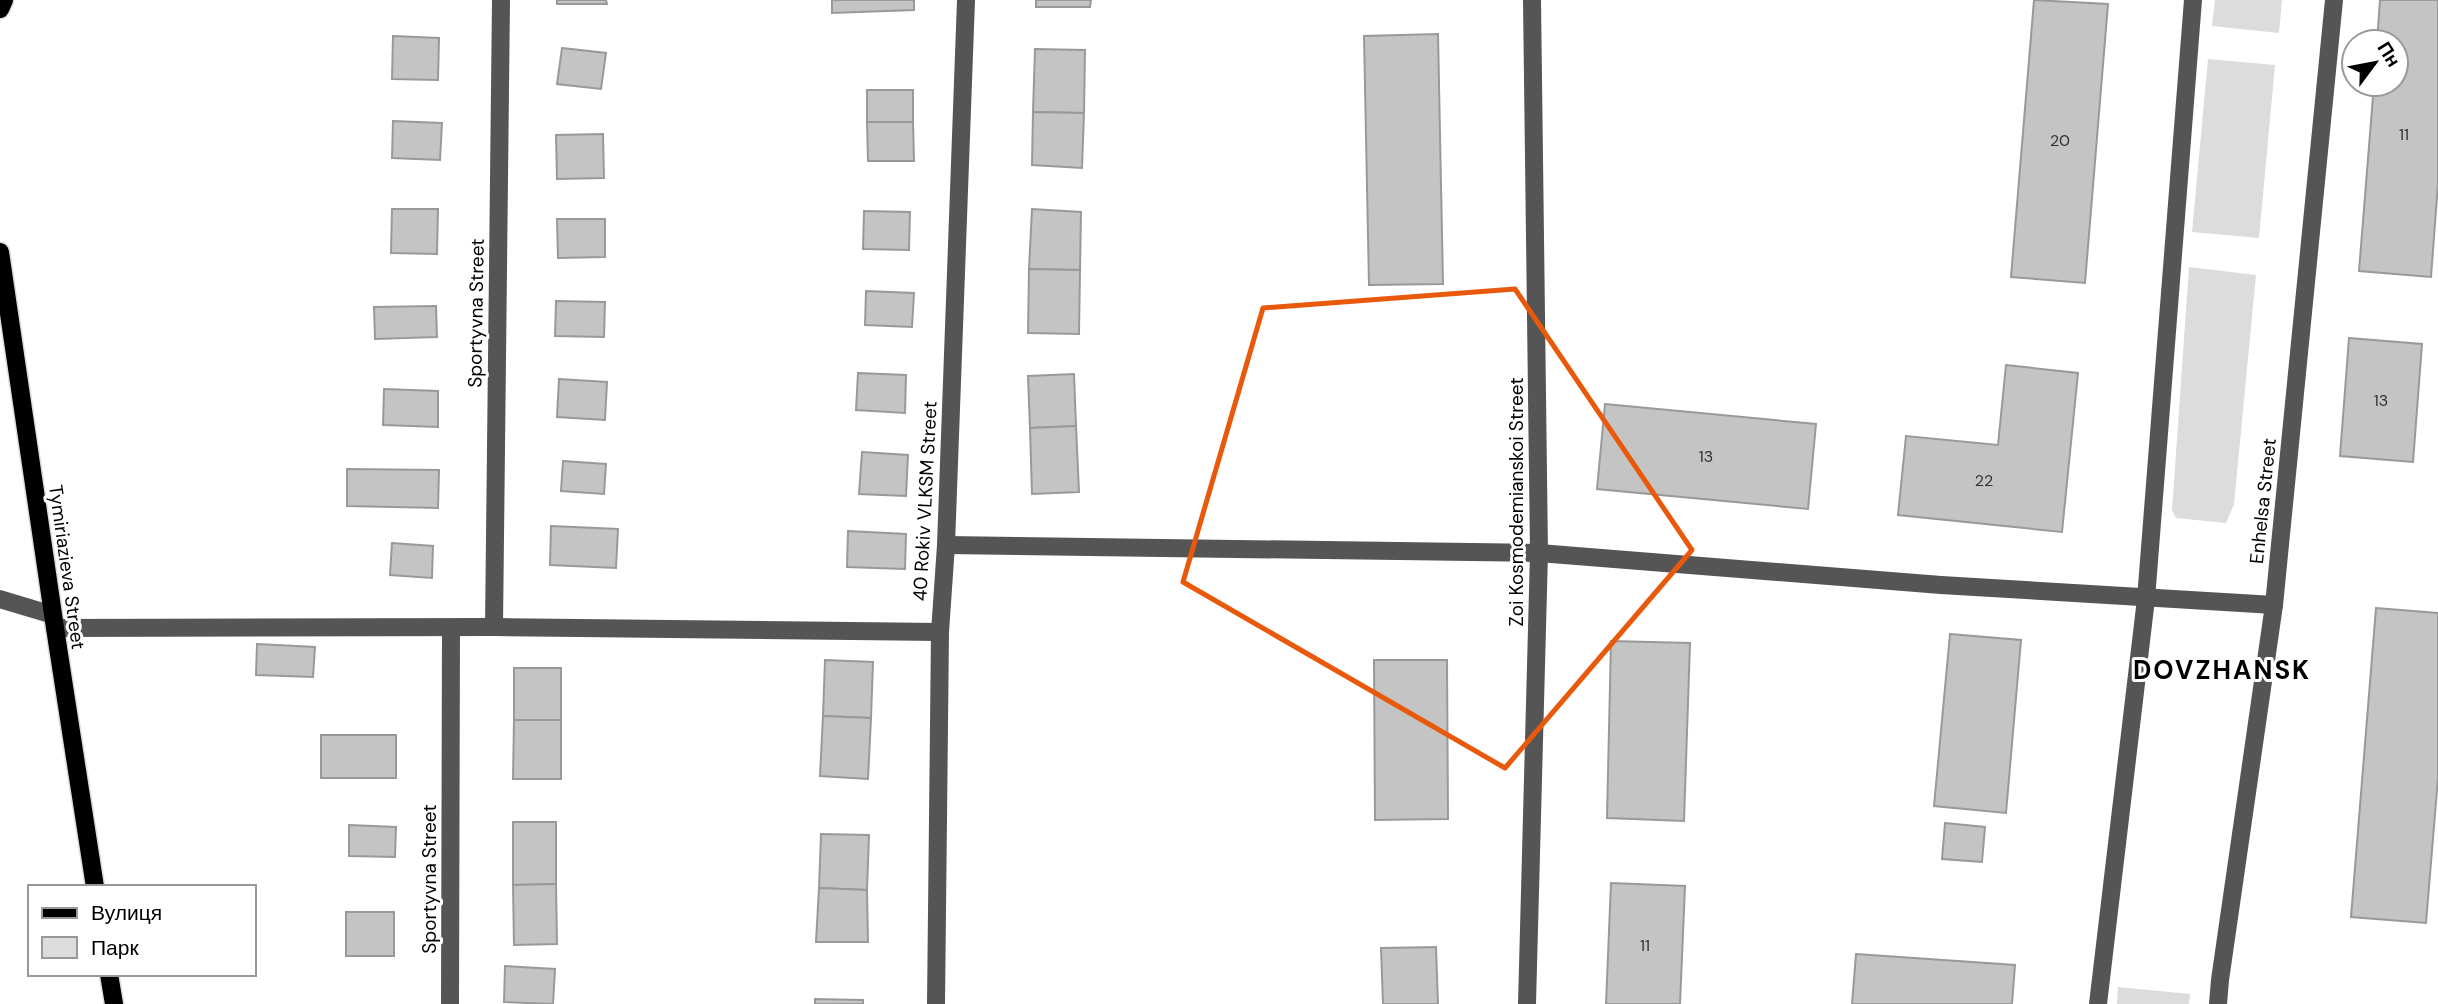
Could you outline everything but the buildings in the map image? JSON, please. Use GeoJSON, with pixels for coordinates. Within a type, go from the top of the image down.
{"type":"FeatureCollection","features":[{"type":"Feature","properties":{"kind":"main road"},"geometry":{"type":"LineString","coordinates":[[0,9],[5,0]]}},
{"type":"Feature","properties":{"kind":"main road","name":"Tymiriazieva Street"},"geometry":{"type":"LineString","coordinates":[[0,252],[95,885]]}},
{"type":"Feature","properties":{"kind":"main road"},"geometry":{"type":"LineString","coordinates":[[109,976],[114,1004]]}},
{"type":"Feature","properties":{"kind":"street","name":"Sportyvna Street"},"geometry":{"type":"LineString","coordinates":[[494,627],[501,0]]}},
{"type":"Feature","properties":{"kind":"street","name":"40 Rokiv VLKSM Street"},"geometry":{"type":"LineString","coordinates":[[936,1004],[940,632],[946,545],[966,0]]}},
{"type":"Feature","properties":{"kind":"street","name":"Zoi Kosmodemianskoi Street"},"geometry":{"type":"LineString","coordinates":[[1527,1004],[1539,553],[1532,0]]}},
{"type":"Feature","properties":{"kind":"street"},"geometry":{"type":"LineString","coordinates":[[2098,1004],[2146,599],[2193,0]]}},
{"type":"Feature","properties":{"kind":"street","name":"Enhelsa Street"},"geometry":{"type":"LineString","coordinates":[[2218,1004],[2274,605],[2334,0]]}},
{"type":"Feature","properties":{"kind":"street"},"geometry":{"type":"LineString","coordinates":[[946,545],[1539,553],[2146,599],[2274,605]]}},
{"type":"Feature","properties":{"kind":"street"},"geometry":{"type":"LineString","coordinates":[[0,599],[54,621],[940,632]]}},
{"type":"Feature","properties":{"kind":"street","name":"Sportyvna Street"},"geometry":{"type":"LineString","coordinates":[[450,1004],[452,628]]}},
{"type":"Feature","properties":{"kind":"highlighted area"},"geometry":{"type":"Polygon","coordinates":[[[1515,289],[1692,550],[1505,768],[1183,582],[1263,308],[1515,289]]]}},
{"type":"Feature","properties":{"kind":"green space"},"geometry":{"type":"Polygon","coordinates":[[[2215,0],[2282,0],[2279,33],[2212,26],[2215,0]]]}},
{"type":"Feature","properties":{"kind":"green space"},"geometry":{"type":"Polygon","coordinates":[[[2208,59],[2275,65],[2259,238],[2192,232],[2208,59]]]}},
{"type":"Feature","properties":{"kind":"green space"},"geometry":{"type":"Polygon","coordinates":[[[2189,267],[2256,275],[2234,504],[2226,523],[2176,518],[2172,510],[2189,267]]]}},
{"type":"Feature","properties":{"kind":"green space"},"geometry":{"type":"Polygon","coordinates":[[[2118,987],[2190,994],[2189,1004],[2117,1004],[2118,987]]]}},
{"type":"Feature","properties":{"kind":"district","name":"DOVZHANSK"},"geometry":{"type":"Point","coordinates":[2222,670]}}]}
